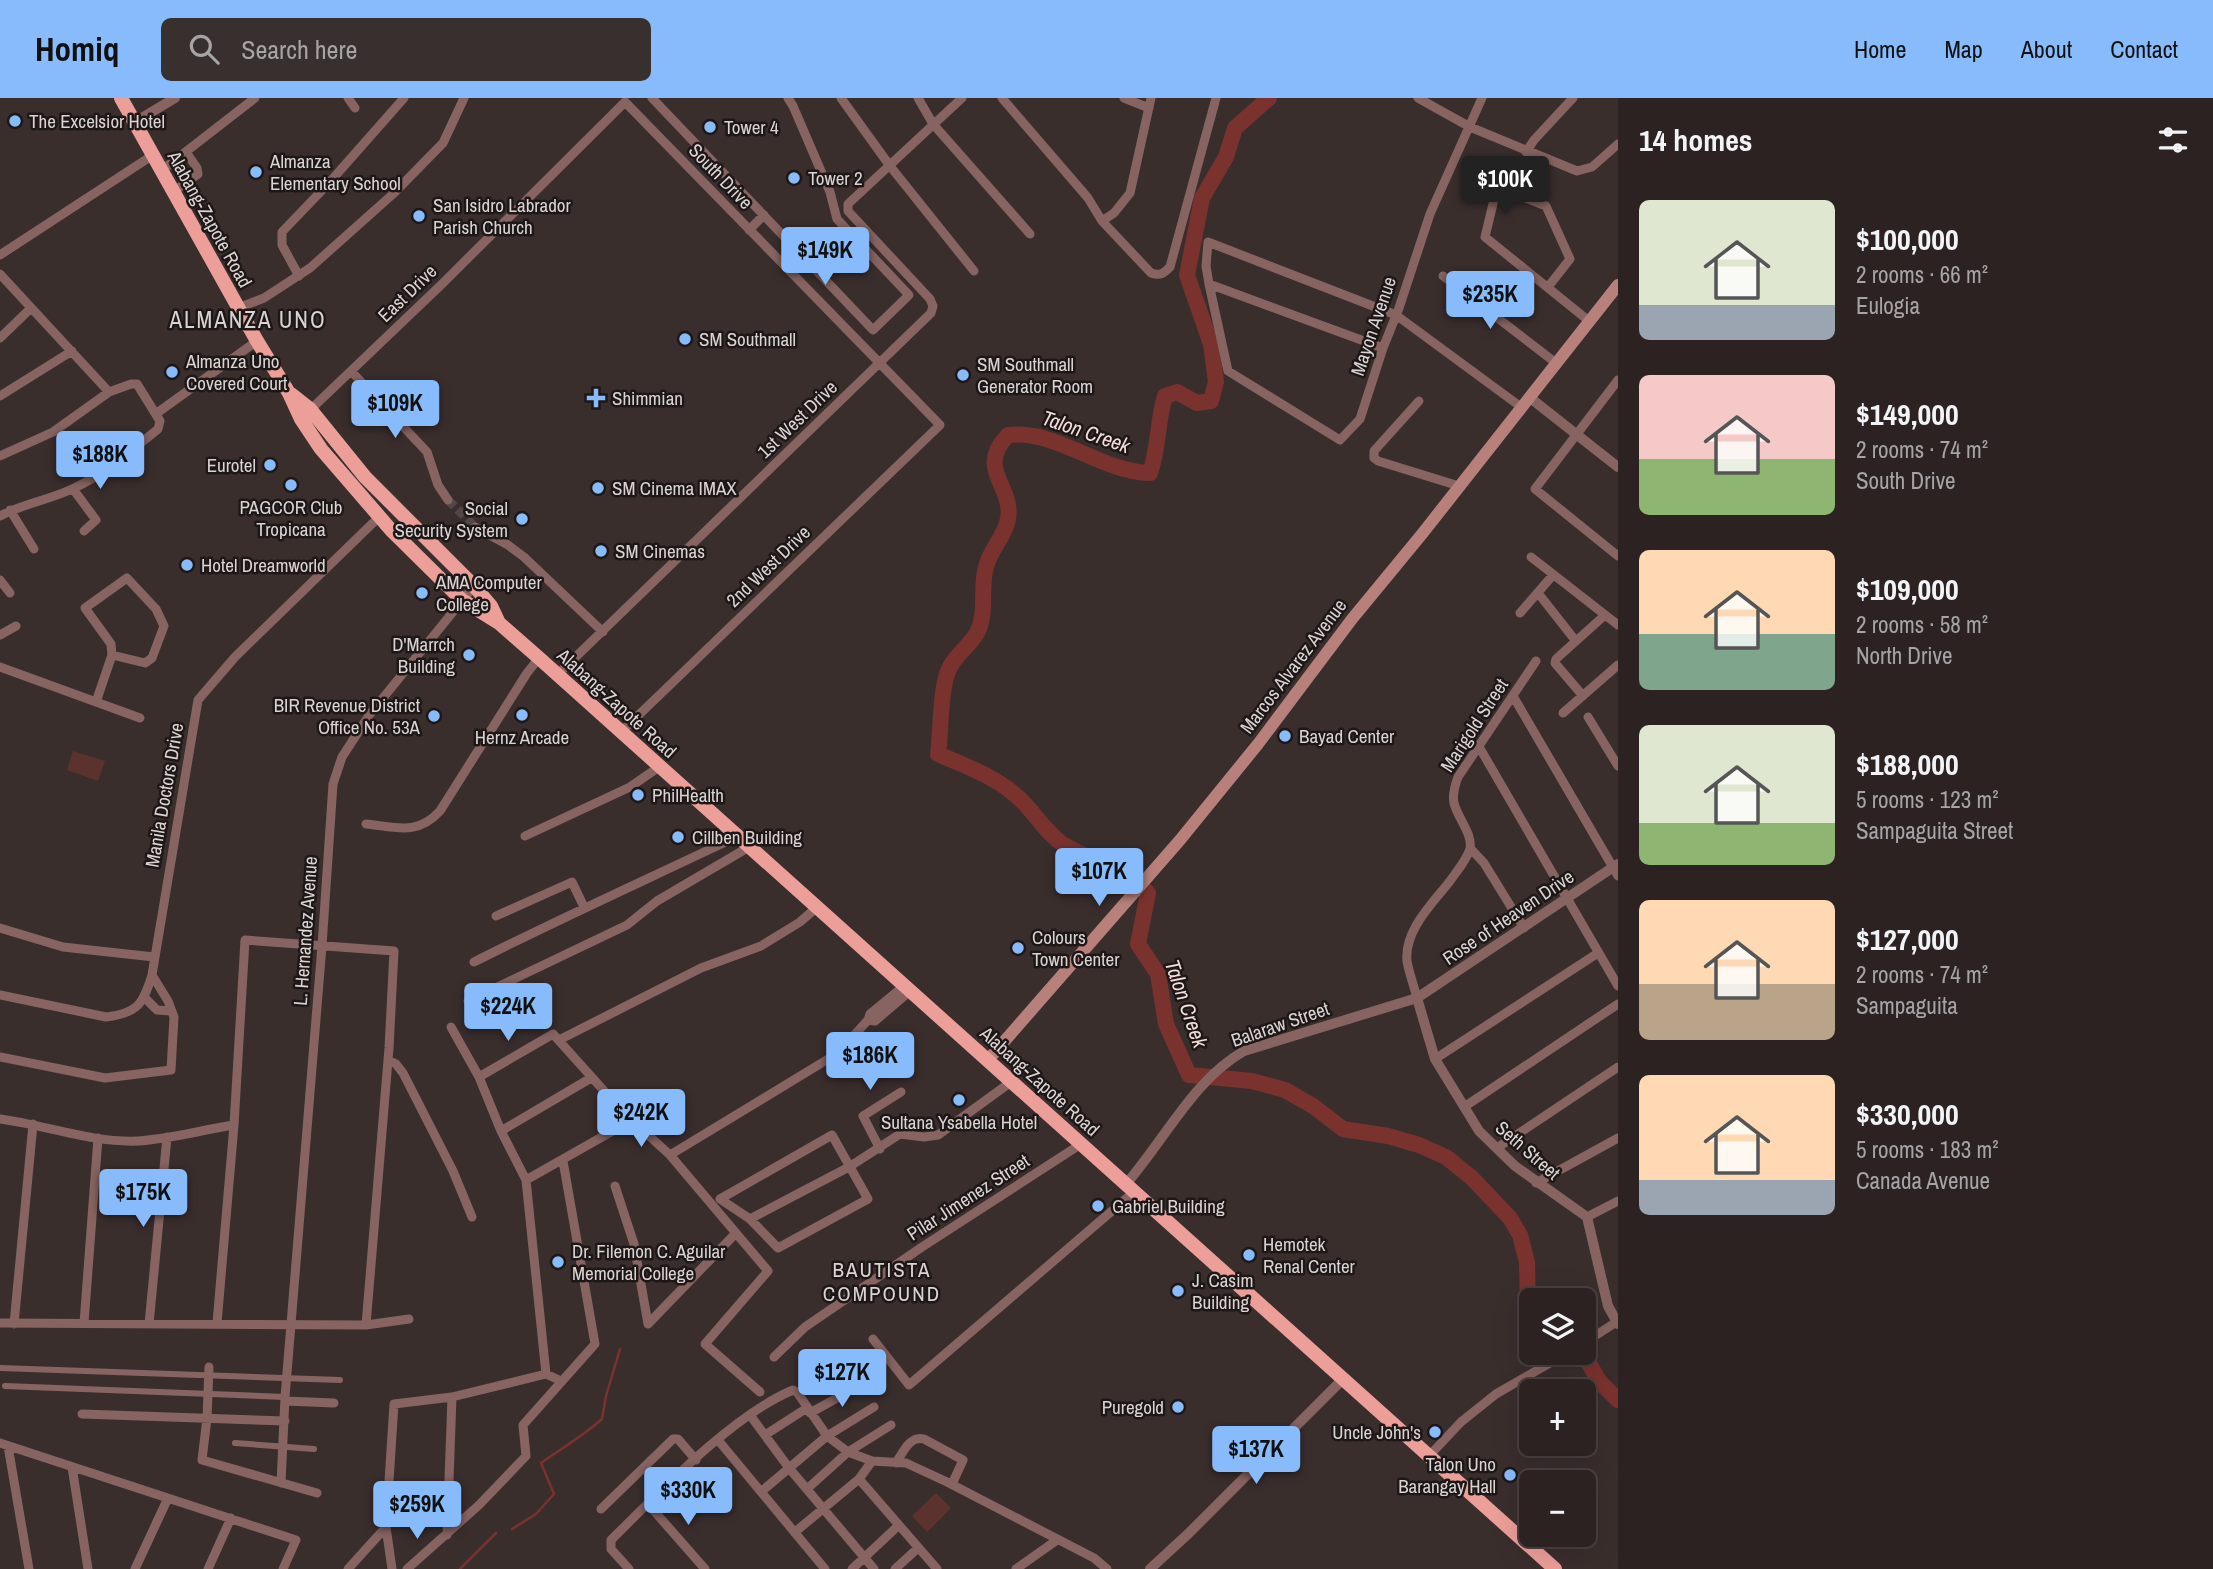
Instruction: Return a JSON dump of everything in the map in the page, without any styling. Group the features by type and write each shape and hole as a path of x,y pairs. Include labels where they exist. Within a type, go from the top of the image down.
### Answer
{"highway":[{"name":"Alabang-Zapote Road","path":"121,98 289,393 365,477 474,586 491,606 499,623"},
{"name":"Alabang-Zapote Road","path":"306,414 337,469 379,517 462,600 499,623 1555,1569"}],"main road":[{"name":"Marcos Alvarez Avenue","path":"988,1060 1137,891 1254,748 1352,619 1618,285"}],"street":[{"path":"135,122 175,98"},
{"path":"161,171 255,98"},
{"path":"348,98 355,108"},
{"path":"299,276 282,245 282,232 330,183 404,98"},
{"path":"238,307 264,298 299,276 383,204 443,143 464,98"},
{"path":"652,98 873,330 909,295 837,219 830,192 788,98"},
{"path":"841,98 890,166 974,271"},
{"path":"918,98 933,124 1030,234"},
{"path":"890,166 962,98"},
{"path":"1002,98 1088,198 1102,221 1151,273 1158,275 1170,267 1216,98"},
{"path":"1124,98 1149,108"},
{"path":"1102,221 1114,213 1130,193 1151,98"},
{"name":"Mayon Avenue","path":"1209,284 1228,370 1340,439 1360,419 1430,214 1482,98"},
{"path":"1526,152 1573,98"},
{"path":"1423,99 1470,127 1577,172 1592,167 1618,144"},
{"name":"South Drive","path":"625,102 940,425"},
{"name":"East Drive","path":"306,414 625,102"},
{"path":"173,192 198,174 186,152"},
{"path":"0,256 153,155"},
{"name":"1st West Drive","path":"557,675 931,313 933,306 930,299 848,211 851,200 890,166"},
{"path":"1548,287 1570,259 1546,206 1497,187 1485,237 1590,321"},
{"path":"749,230 764,215"},
{"path":"1383,348 1209,284 1206,266 1208,242 1396,315 1576,434 1618,467"},
{"path":"0,274 109,393"},
{"path":"1443,276 1556,363"},
{"path":"0,338 30,309"},
{"path":"159,417 257,341"},
{"path":"0,396 72,351"},
{"path":"351,371 427,452 438,485 448,500"},
{"path":"1618,380 1535,489 1618,556"},
{"path":"0,456 54,432 109,393 131,384 137,384 159,417 158,429 110,468 74,489 10,510 0,516"},
{"path":"1419,401 1374,451 1374,458 1460,486"},
{"name":"2nd West Drive","path":"621,732 940,425"},
{"path":"74,489 96,520 84,531"},
{"path":"10,510 34,549"},
{"name":"Manila Doctors Drive","path":"145,998 152,975 198,700 235,657 379,517"},
{"path":"475,527 524,557 603,632"},
{"path":"1531,557 1618,625"},
{"path":"1520,613 1553,575"},
{"path":"96,702 112,655 111,644 85,608 127,578 156,609 164,626 152,658 145,663 112,655"},
{"path":"0,580 10,593"},
{"name":"L. Hernandez Avenue","path":"281,1483 285,1399 293,1324 333,784 342,757 370,714 474,586"},
{"path":"1538,593 1575,640"},
{"path":"1583,696 1555,663 1556,659 1605,615"},
{"path":"0,635 16,626"},
{"path":"366,824 408,829 421,827 431,821 440,811 527,673 539,659"},
{"name":"Marigold Street","path":"1524,928 1484,863 1470,848 1470,841 1454,803 1454,790 1458,777 1536,661"},
{"path":"1563,713 1618,665"},
{"path":"0,667 140,719"},
{"path":"1513,696 1616,869"},
{"path":"1588,717 1618,766"},
{"path":"1478,746 1618,986"},
{"path":"525,836 639,782 659,767"},
{"path":"474,962 584,907 738,836"},
{"path":"468,1001 628,925 657,901 749,847"},
{"path":"1417,998 1408,962 1410,940 1416,925 1463,865 1470,848"},
{"name":"Rose of Heaven Drive","path":"1417,998 1568,897 1616,869"},
{"path":"496,916 572,882 584,907"},
{"path":"479,1077 701,968 761,946 800,922 816,908"},
{"path":"0,928 63,947 153,957"},
{"path":"217,1323 246,940 394,951 388,1060 366,1325"},
{"path":"1435,1059 1598,953"},
{"path":"0,1057 105,1078 174,1072 174,1017 168,1000 152,975"},
{"path":"670,1155 838,1053 868,1020 875,1021 907,989"},
{"path":"0,995 106,1017 121,1015 136,1008 145,998 157,1010 171,1011"},
{"name":"Seth Street","path":"1417,998 1435,1059 1479,1130 1536,1183 1587,1217"},
{"name":"Balaraw Street","path":"1130,1188 1202,1088 1217,1070 1244,1051 1417,998"},
{"path":"1464,1107 1618,1004"},
{"path":"451,1027 479,1077 501,1131 526,1180 546,1374"},
{"path":"556,1037 632,1121 670,1155 768,1271 705,1344 760,1392"},
{"path":"388,1060 396,1064 403,1073 453,1171 472,1217"},
{"path":"1497,1148 1618,1067"},
{"path":"501,1131 591,1078"},
{"path":"750,1219 849,1167 900,1134 924,1137 938,1135 1011,1082"},
{"path":"880,1149 863,1116 901,1092"},
{"path":"0,1119 98,1138 137,1141 234,1125"},
{"path":"526,1180 632,1121"},
{"path":"14,1324 33,1124"},
{"path":"832,1135 849,1167 868,1199 779,1248 750,1219 720,1199 832,1135"},
{"path":"149,1324 167,1137"},
{"path":"84,1323 98,1138"},
{"path":"1536,1183 1618,1138"},
{"name":"Pilar Jimenez Street","path":"774,1357 805,1326 1081,1144"},
{"path":"407,1569 447,1535 526,1456 523,1425 595,1344 563,1161"},
{"path":"615,1186 634,1244 648,1324 736,1233"},
{"path":"873,1339 909,1385 1130,1188"},
{"path":"1596,1336 1618,1322 1608,1306 1587,1217 1618,1201"},
{"path":"0,1323 366,1325 409,1319"},
{"path":"1429,1456 1461,1422 1496,1394 1545,1365"},
{"path":"0,1367 209,1371 340,1380"},
{"path":"209,1371 208,1418 202,1460 317,1493"},
{"path":"392,1569 386,1527 394,1404 452,1397 546,1374 561,1381"},
{"path":"1150,1569 1343,1379"},
{"path":"5,1386 334,1403"},
{"path":"629,1569 611,1549 611,1540 718,1440 750,1415 793,1390 827,1436 848,1452 872,1461 906,1463 1094,1558 1107,1569"},
{"path":"447,1535 452,1397"},
{"path":"765,1435 808,1410 836,1398"},
{"path":"762,1491 827,1436 874,1407"},
{"path":"82,1414 285,1421"},
{"path":"750,1415 789,1468 874,1569"},
{"path":"807,1489 848,1452 891,1425"},
{"path":"896,1463 911,1442 920,1437 962,1460 952,1485"},
{"path":"601,1509 673,1439 678,1439 695,1461"},
{"path":"718,1440 825,1569"},
{"path":"235,1443 314,1448"},
{"path":"29,1569 4,1444 296,1540 283,1569"},
{"path":"795,1532 859,1479 872,1461"},
{"path":"72,1467 88,1569"},
{"path":"859,1479 937,1569"},
{"path":"135,1569 168,1499"},
{"path":"648,1504 705,1569"},
{"path":"208,1569 231,1518"},
{"path":"852,1569 898,1526"},
{"path":"348,1569 386,1527"},
{"path":"1016,1569 1057,1540"},
{"path":"895,1569 918,1548"}],"shaded area":[{"path":"73,751 105,761 98,781 67,770"},
{"path":"936,1493 951,1508 927,1532 912,1516"}],"waterway":[{"name":"Talon Creek","path":"1269,98 1235,128 1226,157 1202,198 1187,275 1211,344 1216,382 1211,401 1197,403 1177,392 1165,396 1150,473 1114,466 1045,439 1008,435 995,458 995,468 1006,497 1008,519 986,567 981,624 952,664 946,677 938,754 1004,786 1023,802 1058,841 1130,878 1148,893 1138,944 1158,974 1166,1024 1189,1075 1252,1081 1285,1090 1313,1106 1343,1129 1388,1136 1446,1157 1472,1178 1510,1218 1520,1235 1527,1262 1528,1288"},
{"path":"512,1529 536,1514 554,1494 541,1463 602,1419 620,1349"},
{"name":"Talon Creek","path":"1590,1365 1599,1381 1618,1400"},
{"path":"460,1569 496,1533"}],"tunnel":[{"path":"448,500 475,527"}],"place":[{"name":"The Excelsior Hotel","path":"15,121"},
{"name":"Tower 4","path":"710,127"},
{"name":"Almanza Elementary School","path":"256,172"},
{"name":"Tower 2","path":"794,178"},
{"name":"San Isidro Labrador Parish Church","path":"419,216"},
{"name":"SM Southmall","path":"685,339"},
{"name":"Almanza Uno Covered Court","path":"172,372"},
{"name":"SM Southmall Generator Room","path":"963,375"},
{"name":"Shimmian","path":"596,398"},
{"name":"Eurotel","path":"270,465"},
{"name":"PAGCOR Club Tropicana","path":"291,485"},
{"name":"SM Cinema IMAX","path":"598,488"},
{"name":"Social Security System","path":"522,519"},
{"name":"SM Cinemas","path":"601,551"},
{"name":"Hotel Dreamworld","path":"187,565"},
{"name":"AMA Computer College","path":"422,593"},
{"name":"D'Marrch Building","path":"469,655"},
{"name":"Hernz Arcade","path":"522,715"},
{"name":"BIR Revenue District Office No. 53A","path":"434,716"},
{"name":"Bayad Center","path":"1285,736"},
{"name":"PhilHealth","path":"638,795"},
{"name":"Cillben Building","path":"678,837"},
{"name":"Colours Town Center","path":"1018,948"},
{"name":"Sultana Ysabella Hotel","path":"959,1100"},
{"name":"Gabriel Building","path":"1098,1206"},
{"name":"Hemotek Renal Center","path":"1249,1255"},
{"name":"Dr. Filemon C. Aguilar Memorial College","path":"558,1262"},
{"name":"J. Casim Building","path":"1178,1291"},
{"name":"Puregold","path":"1178,1407"},
{"name":"Uncle John's","path":"1435,1432"},
{"name":"Talon Uno Barangay Hall","path":"1510,1475"}],"district":[{"name":"ALMANZA UNO","path":"248,320"},
{"name":"BAUTISTA COMPOUND","path":"882,1282"}]}
